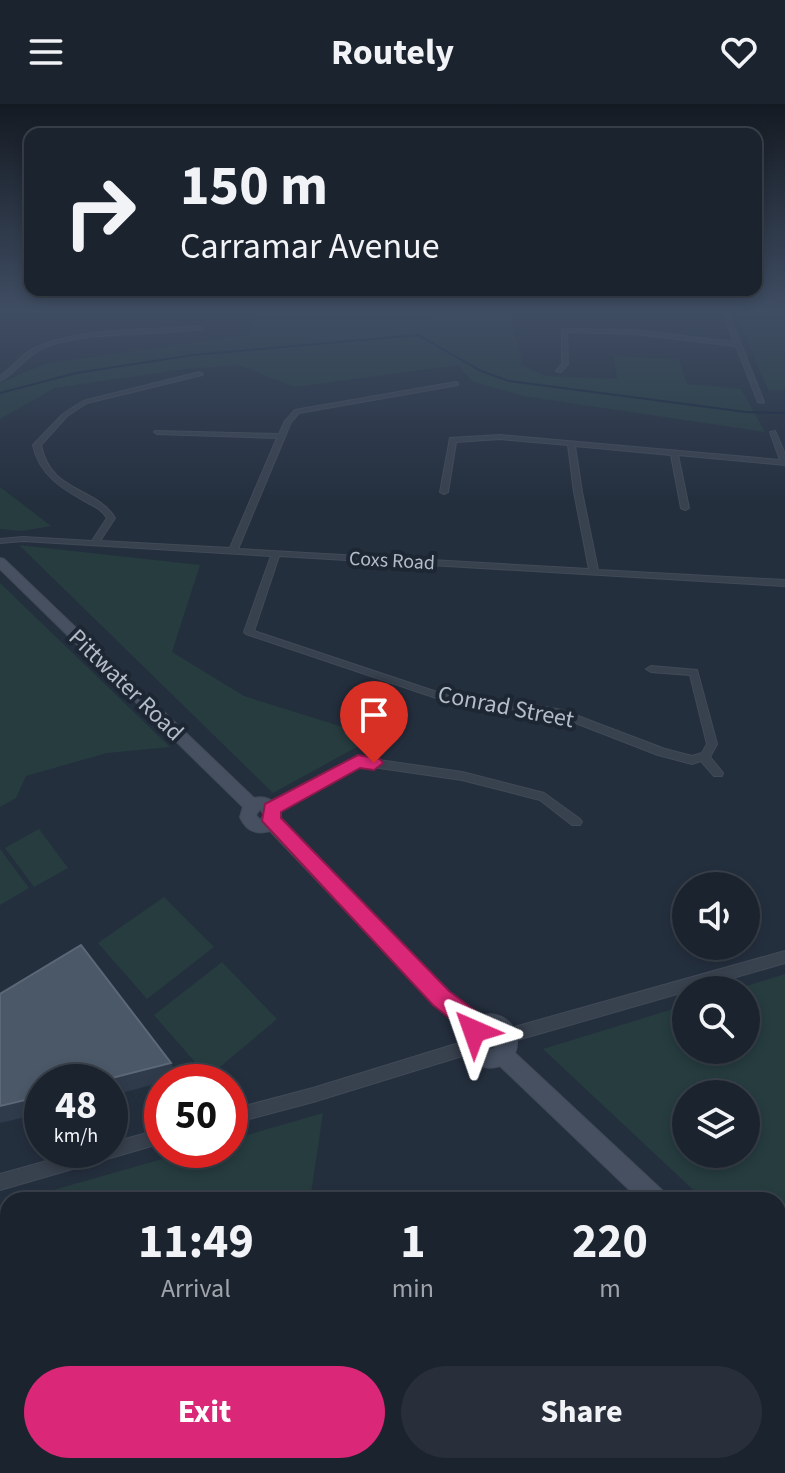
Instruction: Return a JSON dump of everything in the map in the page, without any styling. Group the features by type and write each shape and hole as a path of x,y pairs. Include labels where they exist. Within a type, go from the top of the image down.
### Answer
{"main road":[{"name":"Pittwater Road","path":"0,562 253,807 247,818 253,825 264,825 271,815"},
{"path":"271,815 441,998 475,1037 485,1058 505,1046"},
{"path":"475,1037 494,1024 505,1046 648,1192"}],"street":[{"path":"749,373 761,402"},
{"path":"95,543 111,518 106,510 49,475 38,455 37,445 65,415 85,402 200,374"},
{"path":"233,551 281,436 297,411 456,384"},
{"path":"157,432 281,436"},
{"path":"444,492 453,440 500,437 785,463 773,432"},
{"path":"571,443 574,480 584,514 594,572"},
{"path":"674,452 685,508"},
{"name":"Coxs Road","path":"0,541 23,539 785,583"},
{"name":"Conrad Street","path":"276,554 249,632 460,703 532,708 562,714 662,752 692,760 703,756"},
{"path":"651,669 694,672 712,744 703,756 718,773"},
{"path":"271,815 358,761 462,776 544,797 576,822"},
{"path":"505,1046 785,957"},
{"path":"248,1112 313,1095 475,1037"},
{"path":"0,1182 144,1141"}],"green space":[{"path":"24,373 158,373 55,388 0,419 0,383"},
{"path":"259,373 400,373 295,387"},
{"path":"465,373 540,373 547,376 617,379 616,373 683,373 687,384 741,389 765,432 523,396 473,382"},
{"path":"761,373 785,373 785,390 768,390"},
{"path":"0,487 51,526 22,531 0,529"},
{"path":"19,545 200,565 172,652 244,696 375,737 273,793"},
{"path":"0,583 170,747 107,753 26,776 16,798 0,807"},
{"path":"39,829 68,868 34,887 5,848"},
{"path":"0,849 29,888 0,905"},
{"path":"164,897 214,947 147,999 98,943"},
{"path":"222,962 277,1019 223,1064 197,1064 154,1015"},
{"path":"785,974 785,1192 695,1192 543,1049 672,1009 672,1064 760,1064 760,982"},
{"path":"323,1113 311,1192 46,1192 144,1164 144,1168 248,1168 248,1135"}],"building":[{"path":"81,945 171,1063 144,1064 144,1070 128,1074 128,1064 24,1064 24,1100 0,1106 0,994"}],"waterway":[{"path":"0,393 77,373"},
{"path":"486,373 509,381 746,412 785,413"}],"route":[{"path":"374,763 358,761 272,809 274,814 271,821 441,998 478,1027 474,1031"}]}
